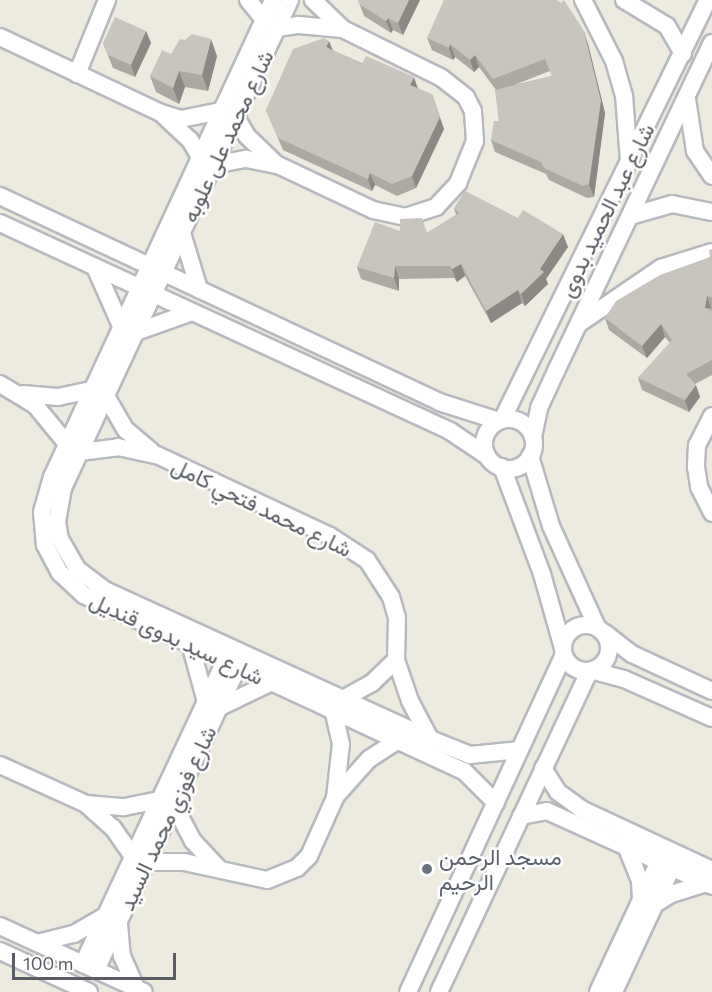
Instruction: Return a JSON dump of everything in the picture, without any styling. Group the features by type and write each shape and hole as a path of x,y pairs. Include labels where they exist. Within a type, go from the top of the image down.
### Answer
{"street":[{"path":"77,74 106,0"},
{"path":"248,0 270,24 343,29"},
{"name":"شارع محمد على علوبه","path":"270,24 273,0"},
{"name":"شارع محمد على علوبه","path":"156,269 270,24 290,0"},
{"path":"0,37 161,113 181,119 228,114 261,152 278,165 389,215 421,214 449,196 458,183 475,141 473,111 466,97 442,78 343,29 313,0"},
{"path":"583,0 614,61 624,95 629,165"},
{"path":"624,0 667,26 683,54"},
{"name":"شارع عبد الحميد بدوى","path":"501,420 629,165 708,0"},
{"name":"شارع عبد الحميد بدوى","path":"533,437 539,408 712,43"},
{"path":"687,96 695,151 712,176"},
{"path":"161,113 190,140 207,161 246,159 278,165"},
{"name":"شارع محمد على علوبه","path":"156,269 182,233 207,161"},
{"path":"0,196 439,402 501,420 517,421 533,437 530,456 551,526 600,630 609,655 592,671 543,768 439,992"},
{"path":"630,216 672,204 712,212"},
{"path":"0,223 450,431 487,456 502,467 539,565 563,652 574,668 624,679 712,718"},
{"path":"182,233 185,252 199,289"},
{"path":"577,326 661,268 712,252"},
{"path":"95,267 129,329 192,312"},
{"name":"شارع سيد بدوى قنديل","path":"156,269 42,513 45,544 51,560 84,595 190,637 338,705 398,740 467,763 520,750"},
{"path":"0,384 22,394 47,417 73,448"},
{"path":"22,394 58,397 99,393"},
{"name":"شارع محمد فتحي كامل","path":"99,393 126,430 157,455"},
{"path":"712,416 697,446 696,467 699,487 712,513"},
{"path":"487,456 485,436 501,420"},
{"name":"شارع محمد فتحي كامل","path":"73,448 118,447 157,455 330,536 367,560 391,597 397,618 396,660 410,701 430,740"},
{"path":"502,467 518,467 530,456"},
{"path":"408,992 574,628 600,630 632,654 712,691"},
{"path":"190,637 213,705 272,682"},
{"name":"شارع سيد بدوى قنديل","path":"190,637 232,664 272,682 430,740 467,763 496,802"},
{"path":"335,798 341,744 338,705 372,683 396,660"},
{"name":"شارع فوزي محمد السيد","path":"90,967 232,664"},
{"path":"1,764 86,804 113,828 140,860 184,862 267,880 297,868 309,856 335,798 369,759 398,740"},
{"path":"543,768 558,792 581,810 710,880"},
{"path":"86,804 124,807 167,802 193,841 221,870"},
{"path":"521,816 547,811 666,864 710,880"},
{"path":"614,992 648,902 626,846"},
{"path":"598,992 648,902 666,864"},
{"path":"648,902 710,880"},
{"path":"38,943 74,934 113,918 122,956 140,990"},
{"path":"0,926 140,990"},
{"path":"0,951 89,992"}],"building":[{"path":"358,0 409,0 398,23 388,18 386,21 359,4"},
{"path":"444,0 557,0 561,3 564,0 584,31 601,101 589,184 583,186 544,168 541,162 491,140 494,121 499,121 495,90 552,76 545,59 493,79 475,55 470,60 450,44 449,48 427,38"},
{"path":"115,17 146,31 131,65 108,55 103,43"},
{"path":"192,34 211,39 202,75 179,71 173,88 150,76 162,50 171,54 180,39 185,40"},
{"path":"324,38 329,41 326,47 362,64 366,56 414,77 410,85 432,94 440,117 412,176 392,184 370,173 368,179 278,138 266,110 293,49"},
{"path":"465,191 518,218 523,210 563,234 540,269 544,272 521,294 518,290 486,311 461,264 452,269 450,266 395,266 394,278 357,267 375,222 400,231 400,219 422,218 427,233 459,213 454,208"},
{"path":"712,249 712,297 707,296 705,308 711,309 712,313 712,360 686,374 696,385 685,400 638,378 672,340 661,324 642,346 605,318 616,301 660,275 710,257 709,250"}],"place":[{"name":"مسجد الرحمن الرحيم","path":"427,869"}]}
